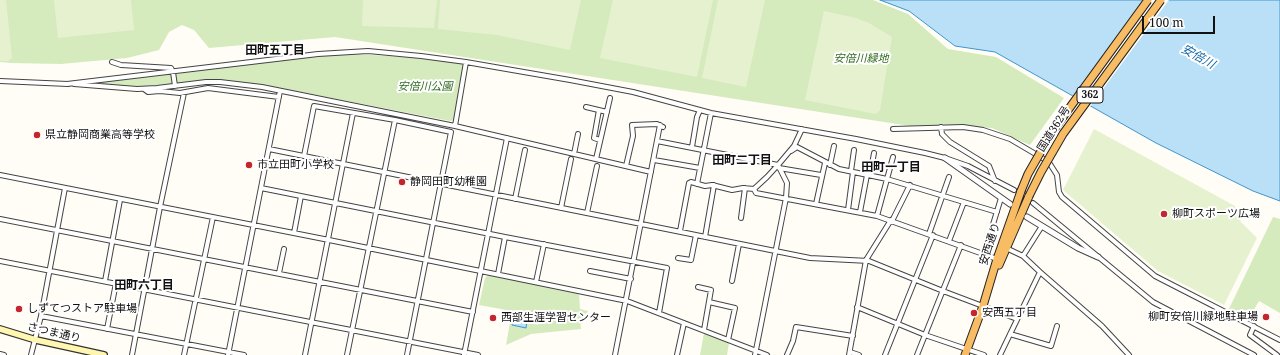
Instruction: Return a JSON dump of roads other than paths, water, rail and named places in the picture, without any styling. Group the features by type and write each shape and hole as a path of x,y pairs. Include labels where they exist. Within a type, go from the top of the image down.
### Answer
{"highway":[{"name":"国道362号","path":"1018,190 1052,132 1148,0"},
{"name":"国道362号","path":"1029,196 1063,134 1161,0"},
{"name":"安西通り","path":"983,306 1018,190"},
{"name":"安西通り","path":"966,352 1006,248 1029,196"}],"main road":[{"name":"さつま通り","path":"0,329 36,340 104,355"}],"street":[{"path":"67,84 173,70 318,54 353,52 400,54 466,62 633,92 711,113 863,140 945,158 968,166 996,181 1018,190"},
{"path":"112,62 121,65 167,67 173,70"},
{"path":"455,126 466,62"},
{"path":"173,70 175,86"},
{"path":"0,81 67,84 127,89 144,89 206,82 220,82 262,87 455,126 651,172"},
{"path":"144,89 148,92 184,93 208,88 279,97"},
{"path":"228,354 280,91"},
{"path":"132,355 160,207 184,93"},
{"path":"596,159 610,98"},
{"path":"304,156 314,106 395,120 451,132 406,355"},
{"path":"586,107 607,112"},
{"path":"600,110 594,138 600,140"},
{"path":"692,147 697,117 700,110"},
{"path":"305,355 353,113"},
{"path":"697,184 711,113"},
{"path":"347,355 395,120"},
{"path":"615,355 657,141 662,126 657,124 632,125 633,136 626,166"},
{"path":"941,127 942,134 950,142 989,166 996,181"},
{"path":"893,129 964,127 983,130 1010,139 1050,164 1057,175 1059,192 1062,197 1156,276 1280,340"},
{"path":"754,189 767,178 794,146 802,129"},
{"path":"574,154 578,134"},
{"path":"464,354 507,138"},
{"path":"657,141 692,147 821,175"},
{"path":"830,165 834,146"},
{"path":"785,155 797,148 839,169 910,185 997,212"},
{"path":"269,149 810,258 866,260 942,291 1017,319"},
{"path":"515,199 524,150"},
{"path":"848,210 854,150"},
{"path":"860,212 874,153"},
{"path":"877,216 893,157"},
{"path":"945,158 1010,204"},
{"path":"561,208 571,159"},
{"path":"654,160 700,168"},
{"path":"816,204 821,175 825,163"},
{"path":"587,213 597,166"},
{"path":"755,353 786,198 787,183 778,166"},
{"path":"0,175 627,300 704,330 755,353 767,355"},
{"path":"885,355 915,280 949,177"},
{"path":"680,232 689,183 691,182 705,186 714,186 732,190 745,188 754,189 756,193 877,216 997,259"},
{"path":"859,355 849,354 866,260 891,221 910,185"},
{"path":"705,237 714,186"},
{"path":"31,355 41,316 65,188"},
{"path":"261,188 667,268 659,313"},
{"path":"742,218 745,188"},
{"path":"294,233 301,196"},
{"path":"984,254 1001,198"},
{"path":"104,281 120,200"},
{"path":"949,241 964,202"},
{"path":"1033,203 1153,302 1254,355"},
{"path":"184,355 213,217"},
{"path":"1027,217 1078,248 1098,257"},
{"path":"0,219 472,312"},
{"path":"1022,256 1042,226"},
{"path":"678,258 691,260 696,235"},
{"path":"498,274 505,237"},
{"path":"536,282 544,244"},
{"path":"732,281 740,244"},
{"path":"917,355 961,245"},
{"path":"1006,248 1022,256 1102,326 1129,355"},
{"path":"279,273 284,250"},
{"path":"0,261 409,341 464,354 478,355"},
{"path":"590,271 631,279"},
{"path":"1000,355 1040,272"},
{"path":"107,329 116,283"},
{"path":"698,287 711,290 704,330"},
{"path":"709,302 735,308 728,340"},
{"path":"858,307 966,352 984,355"},
{"path":"41,316 186,344 228,354 244,355"},
{"path":"677,355 684,323"},
{"path":"1010,334 1052,346 1057,326"},
{"path":"1254,326 1250,335 1277,355"},
{"path":"787,355 793,341 796,327 853,336"},
{"path":"0,354 4,355"}],"water":[{"name":"安倍川","path":"880,0 1280,0 1280,201 1253,191 1156,143 995,52 955,46 909,11"},
{"path":"513,318 527,321 526,328 512,325"}],"place":[{"name":"県立静岡商業高等学校","path":"37,135"},
{"name":"市立田町小学校","path":"249,165"},
{"name":"静岡田町幼稚園","path":"402,182"},
{"name":"柳町スポーツ広場","path":"1164,214"},
{"name":"しずてつストア駐車場","path":"19,309"},
{"name":"安西五丁目","path":"974,313"},
{"name":"柳町安倍川緑地駐車場","path":"1266,317"},
{"name":"西部生涯学習センター","path":"493,318"}],"district":[{"name":"田町五丁目","path":"275,51"},
{"name":"田町二丁目","path":"742,161"},
{"name":"田町一丁目","path":"891,168"},
{"name":"田町六丁目","path":"144,286"}],"park label":[{"name":"安倍川緑地","path":"861,59"},
{"name":"安倍川公園","path":"425,87"}]}
